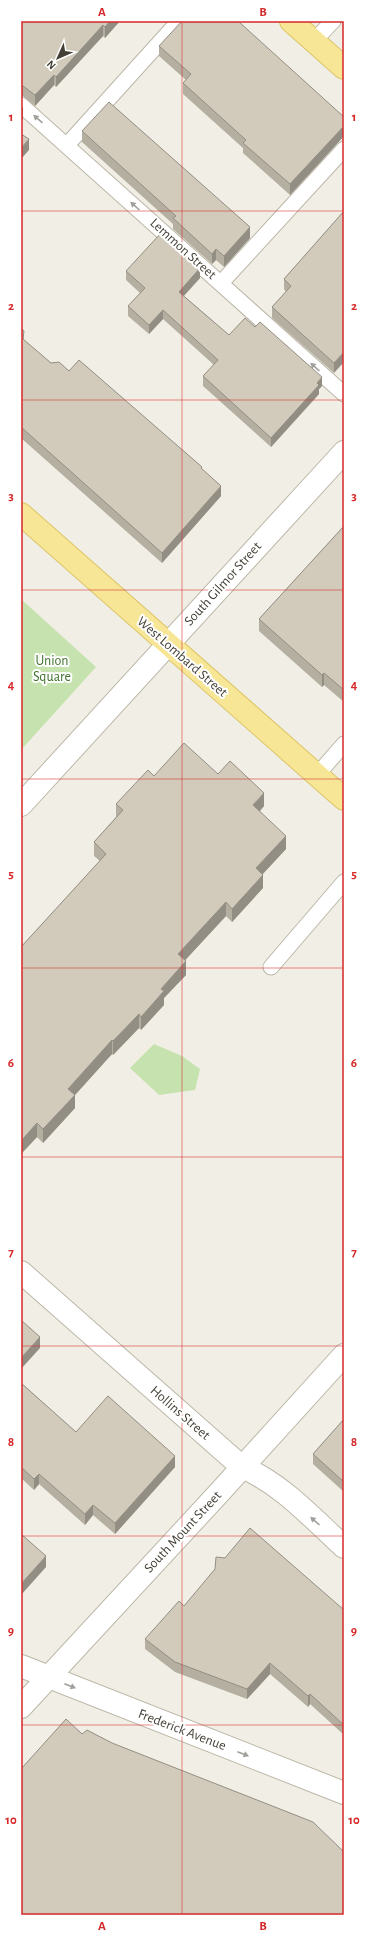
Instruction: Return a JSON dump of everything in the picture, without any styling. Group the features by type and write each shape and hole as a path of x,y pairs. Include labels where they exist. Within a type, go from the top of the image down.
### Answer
{"main road":[{"path":"291,21 344,68"},
{"name":"West Lombard Street","path":"21,514 344,799"}],"street":[{"name":"South Gilmor Street","path":"21,805 344,452"},
{"name":"Hollins Street","path":"21,1272 242,1467 260,1474 276,1486 344,1547"},
{"name":"South Mount Street","path":"21,1707 344,1355"},
{"name":"Frederick Avenue","path":"21,1666 344,1793"}],"lane":[{"path":"67,145 180,21"},
{"path":"314,41 332,21"},
{"name":"Lemmon Street","path":"21,105 344,394"},
{"path":"221,283 344,148"},
{"path":"317,775 344,744"},
{"path":"271,967 344,882"}],"green space":[{"name":"Union Square","path":"21,599 96,667 21,750"},
{"path":"154,1044 182,1056 200,1069 195,1090 159,1095 130,1068"}],"building":[{"path":"21,21 110,21 105,27 103,25 56,77 54,75 35,95 23,86 21,87"},
{"path":"182,21 238,21 344,117 344,126 290,184 243,143 246,140 183,83 191,74 159,46"},
{"path":"109,102 250,227 224,256 216,249 212,254 173,218 176,216 82,131"},
{"path":"21,134 29,139 21,148"},
{"path":"344,211 344,352 334,363 272,307 291,286 284,279"},
{"path":"161,233 200,268 179,292 229,335 245,318 255,327 260,322 322,377 317,383 319,385 271,438 203,376 218,360 163,310 149,325 128,306 145,288 126,271"},
{"path":"21,328 24,331 23,339 51,363 59,362 69,371 79,360 202,467 201,468 221,486 162,553 21,427"},
{"path":"344,526 344,690 324,673 322,675 259,619"},
{"path":"184,743 218,774 230,761 264,793 253,805 286,836 256,868 263,875 232,909 226,902 178,954 186,961 161,989 164,991 141,1017 139,1014 113,1041 112,1040 68,1089 75,1095 43,1129 37,1123 21,1141 21,947 106,854 94,842 123,810 116,804 148,770 154,776"},
{"path":"21,1320 40,1337 21,1358"},
{"path":"21,1383 76,1432 108,1396 175,1456 115,1523 93,1505 85,1514 39,1474 34,1479 21,1467"},
{"path":"344,1419 344,1482 313,1454"},
{"path":"250,1528 344,1610 344,1725 310,1694 308,1696 270,1663 247,1689 175,1662 145,1639 179,1601 184,1606 215,1569 216,1557 225,1558"},
{"path":"21,1534 46,1556 21,1584"},
{"path":"66,1719 82,1734 87,1730 112,1743 313,1822 344,1852 344,1915 21,1915 21,1769"}]}
